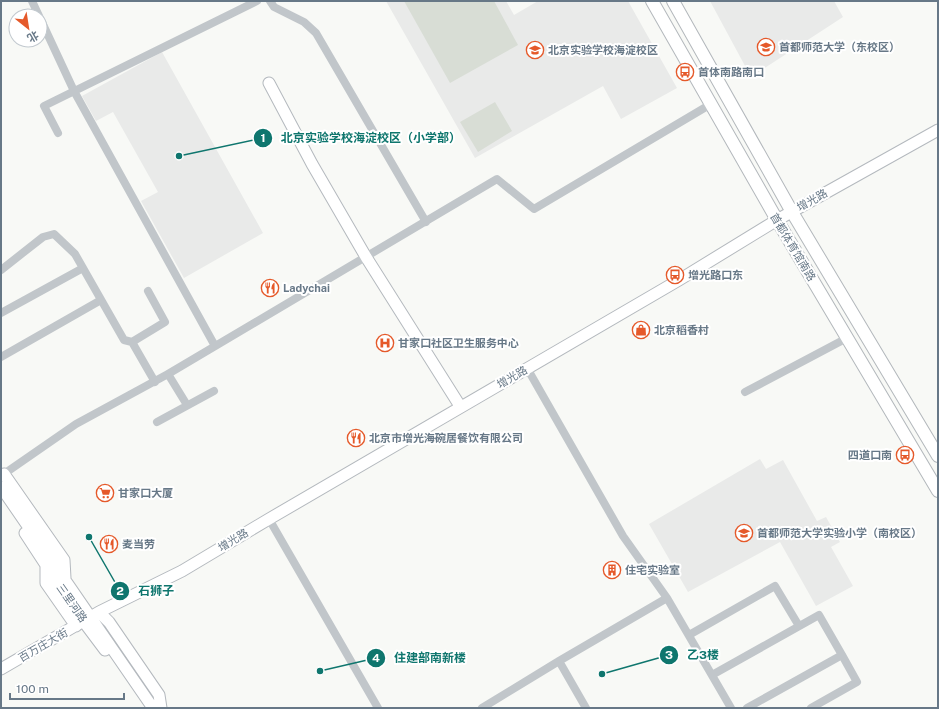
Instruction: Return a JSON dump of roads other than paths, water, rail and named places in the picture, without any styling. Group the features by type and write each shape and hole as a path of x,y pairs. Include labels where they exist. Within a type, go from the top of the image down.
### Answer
{"main road":[{"name":"首都体育馆南路","path":"652,1 777,220 938,491"},
{"name":"首都体育馆南路","path":"674,1 792,212 938,456"}],"street":[{"path":"58,134 44,106 219,22 257,1"},
{"path":"270,1 274,7 304,22 316,33 426,222"},
{"path":"48,34 74,91 215,346"},
{"path":"269,83 312,164 366,257 460,406"},
{"path":"3,475 76,424 155,382 498,179 534,209 711,104"},
{"name":"增光路","path":"88,619 182,571 460,406 679,280 777,220 938,130"},
{"path":"1,270 43,237 54,234 75,254 124,340 132,342 165,322 148,291"},
{"path":"1,313 83,268"},
{"path":"1,357 101,300"},
{"path":"745,392 847,338"},
{"path":"132,342 155,382"},
{"path":"527,368 623,536 667,598 731,708"},
{"path":"168,374 187,405"},
{"path":"158,422 214,391"},
{"name":"三里河路","path":"3,475 64,560 65,579"},
{"name":"三里河路","path":"1,486 65,579 88,619 145,708"},
{"name":"三里河路","path":"1,497 78,614 88,619 109,622 159,695 160,708"},
{"path":"269,518 378,708"},
{"path":"689,635 776,586 799,626"},
{"path":"482,708 667,598"},
{"path":"712,675 819,616 857,682 811,708"},
{"name":"三里河路","path":"88,619 153,708"},
{"name":"百万庄大街","path":"1,669 88,619"},
{"path":"747,708 842,655"},
{"path":"559,661 586,708"}],"place":[{"name":"首都师范大学（东校区）","path":"766,47"},
{"name":"北京实验学校海淀校区","path":"535,50"},
{"name":"首体南路南口","path":"685,72"},
{"name":"北京实验学校海淀校区（小学部）","path":"179,156"},
{"name":"增光路口东","path":"675,275"},
{"name":"Ladychai","path":"270,288"},
{"name":"北京稻香村","path":"641,330"},
{"name":"甘家口社区卫生服务中心","path":"385,343"},
{"name":"北京市增光海碗居餐饮有限公司","path":"356,438"},
{"name":"四道口南","path":"905,455"},
{"name":"甘家口大厦","path":"105,493"},
{"name":"首都师范大学实验小学（南校区）","path":"744,533"},
{"name":"石狮子","path":"89,537"},
{"name":"麦当劳","path":"109,544"},
{"name":"住宅实验室","path":"612,570"},
{"name":"住建部南新楼","path":"320,671"},
{"name":"乙3楼","path":"602,674"}]}
